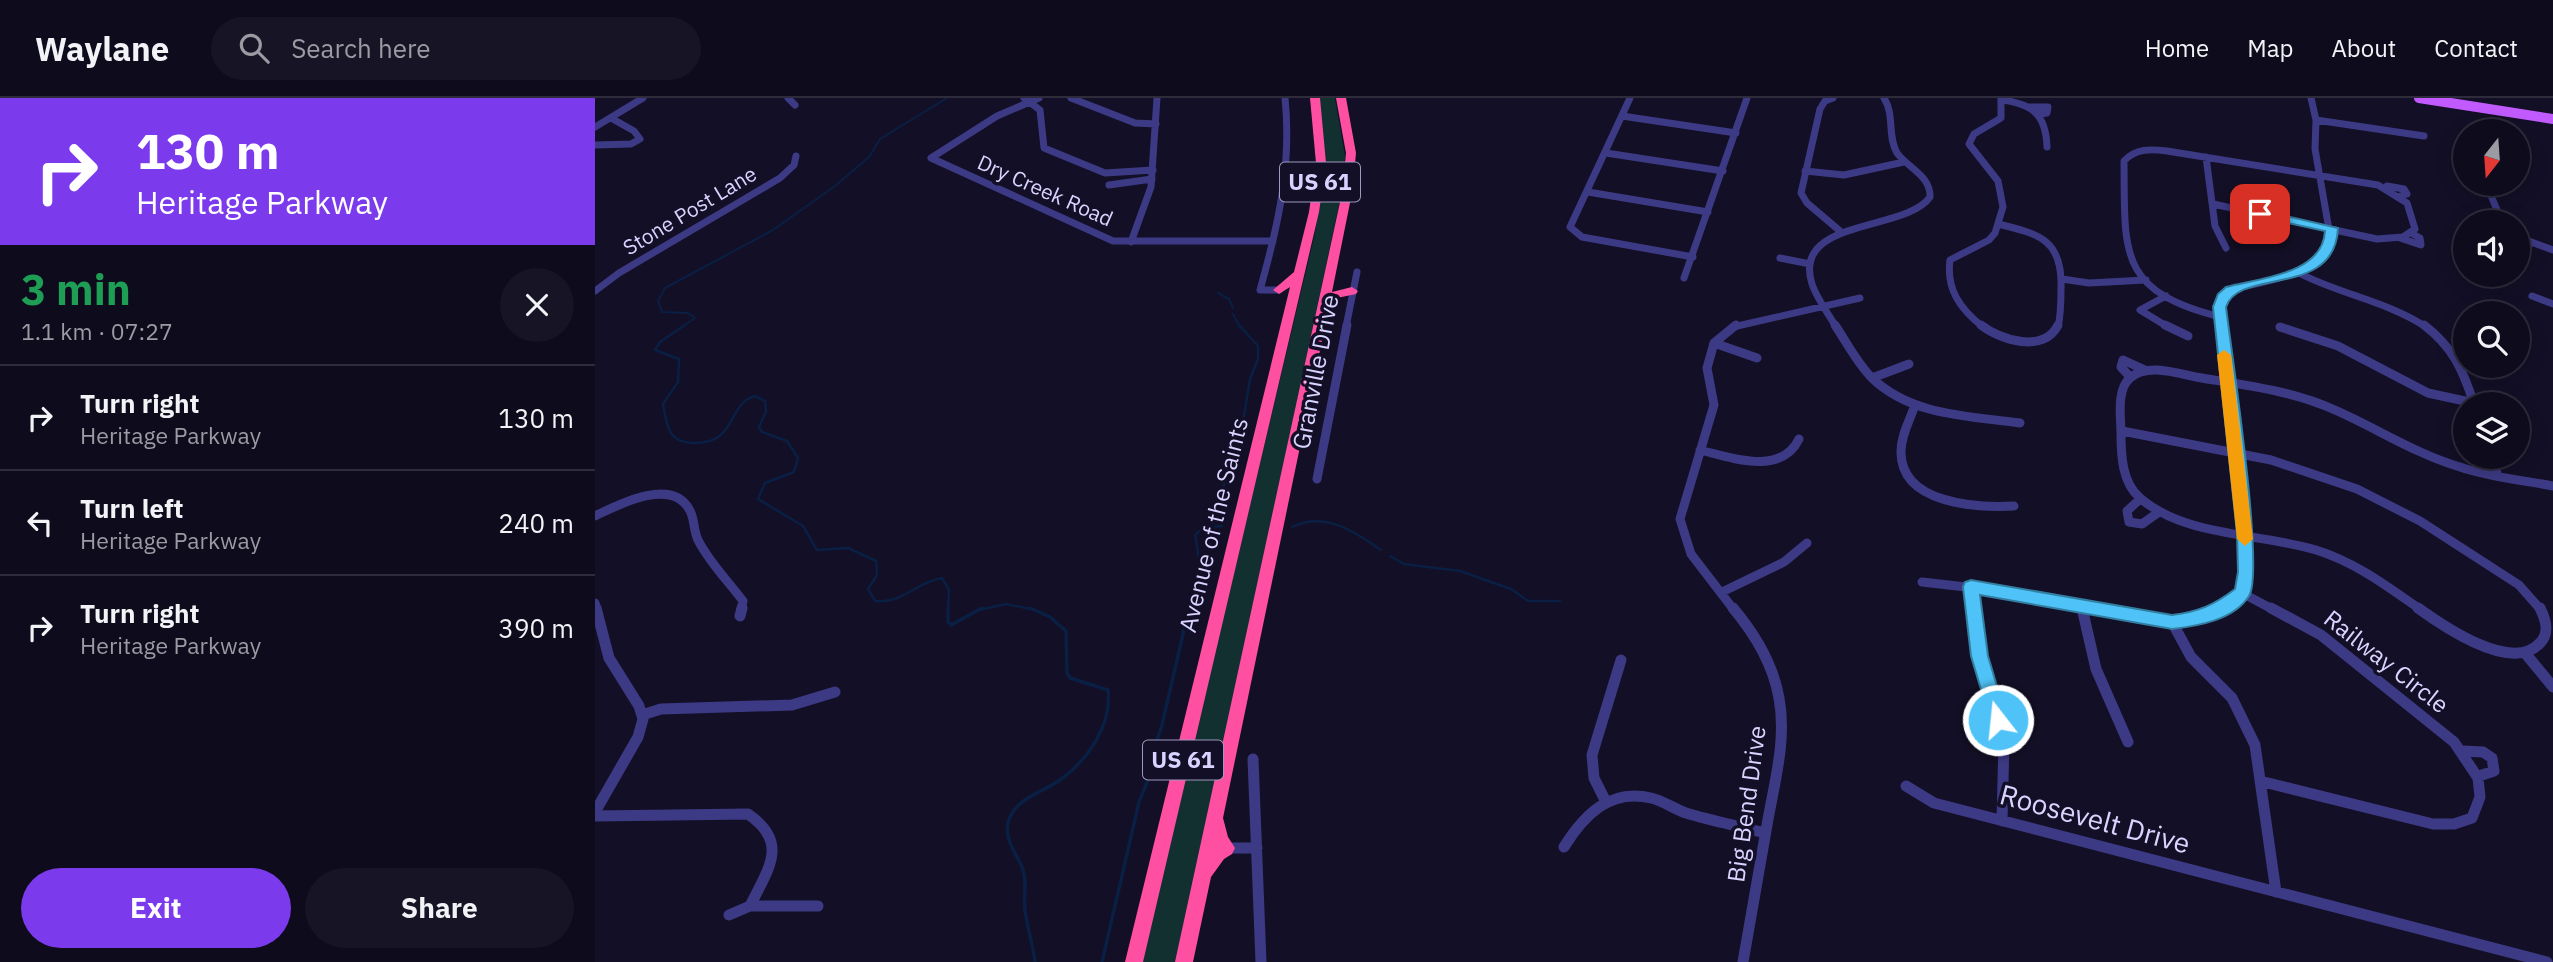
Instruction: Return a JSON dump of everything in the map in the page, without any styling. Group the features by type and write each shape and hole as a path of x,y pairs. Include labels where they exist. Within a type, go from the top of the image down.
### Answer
{"highway":[{"name":"Avenue of the Saints","path":"1134,962 1320,181 1321,146 1315,98"},
{"name":"US 61","path":"1184,962 1330,276 1351,159 1341,98"},
{"path":"1292,304 1288,294 1279,290 1300,273"},
{"path":"1330,276 1337,286 1352,290"},
{"path":"1323,305 1333,295 1352,290"},
{"path":"1202,876 1217,853 1226,848 1220,841 1215,817"}],"main road":[{"path":"2419,98 2553,118"}],"street":[{"path":"595,127 643,98"},
{"path":"788,98 789,102 795,105"},
{"name":"Dry Creek Road","path":"1039,98 1026,100 936,152 932,160 1103,238 1131,242 1273,242"},
{"path":"1071,98 1135,123 1156,124"},
{"path":"1131,242 1152,179 1157,98"},
{"path":"1279,290 1260,290 1289,165 1285,98"},
{"path":"1630,98 1570,227 1576,234 1693,257"},
{"path":"1684,278 1747,98"},
{"path":"1832,98 1820,109 1801,186 1807,203 1840,231"},
{"path":"1884,98 1893,114 1891,139 1905,162 1924,179 1931,190 1930,200 1922,209 1840,231 1822,244 1810,264 1810,280 1823,305 1872,378 1895,396 1915,405 2020,423"},
{"path":"1921,582 1971,587 2172,622 2198,619 2221,609 2242,593 2246,572 2245,533 2220,317 2223,297 2231,290 2308,269 2326,253 2331,228 2315,149 2316,120 2311,98"},
{"path":"1998,224 2031,232 2054,247 2060,256 2060,321 2056,331 2047,337 2031,342 2014,341 1985,329 1974,320 1951,289 1947,280 1947,267 1957,254 1989,240 1998,224 2003,207 2002,191 1969,144 1974,134 2001,118 2001,99 2029,107 2040,114 2047,125 2047,148"},
{"path":"1026,100 1039,110 1044,148 1105,173 1153,170"},
{"path":"1622,116 1736,133"},
{"path":"595,145 631,144 641,139 634,131 611,118"},
{"path":"2316,120 2424,136"},
{"path":"2220,317 2196,312 2166,296 2146,281 2134,267 2127,248 2124,161 2133,152 2145,150 2206,157 2384,187 2400,196 2409,206 2415,229 2400,238"},
{"path":"1606,153 1723,171"},
{"name":"Stone Post Lane","path":"595,291 619,273 780,178 794,164 796,156"},
{"path":"2206,157 2215,226 2226,248"},
{"path":"1805,171 1844,175 1905,162"},
{"path":"1109,186 1152,179"},
{"path":"1587,192 1708,212"},
{"path":"2492,198 2497,210"},
{"path":"2213,204 2377,239 2400,238 2421,245 2420,238 2411,233"},
{"path":"2530,242 2553,250"},
{"path":"1780,258 1810,264"},
{"name":"Granville Drive","path":"1317,480 1357,272"},
{"path":"2297,272 2323,286 2398,310 2434,333 2459,361 2470,392"},
{"path":"2062,279 2089,283 2146,281"},
{"path":"2166,296 2143,307 2140,310 2142,314 2189,336"},
{"path":"2532,296 2553,304"},
{"path":"1714,343 1735,325 1860,298"},
{"path":"2280,327 2308,333 2343,346 2425,393 2453,399"},
{"path":"1714,343 1757,358"},
{"name":"Big Bend Drive","path":"1714,343 1707,368 1714,405 1680,519 1682,536 1690,553 1722,592 1761,648 1775,682 1781,718 1779,753 1743,962"},
{"path":"2130,377 2121,366 2123,360 2135,363 2145,370 2227,382 2312,401 2432,457 2498,476 2553,486"},
{"path":"1872,378 1909,364"},
{"path":"2123,431 2310,471 2376,497 2415,518 2519,585 2532,597 2546,622 2546,637 2539,646 2525,653 2497,651 2463,638 2392,588 2339,559 2292,543 2183,520 2158,512 2140,499 2124,475 2121,394 2123,385 2130,377 2145,370"},
{"path":"1915,405 1901,446 1901,459 1915,482 1944,500 1990,508 2014,506"},
{"path":"1700,450 1753,461 1774,460 1790,455 1799,439"},
{"path":"2495,469 2498,476"},
{"path":"595,516 639,498 660,495 681,499 689,508 698,539 743,601 740,616"},
{"path":"2140,499 2127,511 2129,522 2143,524 2158,512"},
{"path":"1722,592 1784,562 1807,543"},
{"path":"1971,587 1979,656 2004,741 2002,821"},
{"name":"Railway Circle","path":"2242,593 2321,635 2463,751 2479,776 2483,793 2472,818 2454,824 2433,824 2260,781"},
{"path":"595,603 608,658 642,715 638,737 595,814"},
{"path":"2081,607 2096,669 2128,742"},
{"path":"2172,622 2191,657 2237,707 2255,745 2276,892"},
{"path":"2525,653 2553,687"},
{"path":"1605,800 1594,778 1592,755 1621,660"},
{"path":"642,715 661,709 792,705 835,692"},
{"name":"Railway Circle","path":"2463,751 2483,752 2492,758 2494,771 2479,776"},
{"path":"1253,759 1261,962"},
{"name":"Roosevelt Drive","path":"1906,786 1934,803 2547,962"},
{"path":"1564,847 1579,823 1605,800 1628,796 1651,797 1683,812 1765,833"},
{"path":"595,814 725,812 748,814 765,823 774,839 772,859 750,906"},
{"path":"1226,848 1257,848"},
{"path":"729,915 750,906 818,906"}],"green space":[{"path":"1318,98 1335,98 1345,156 1341,195 1177,962 1141,962 1315,233 1325,160"}],"waterway":[{"path":"682,327 695,318 688,313 662,312 658,301 665,288 773,230 835,186 869,157 880,139 947,98"},
{"path":"1218,293 1229,299 1233,308"},
{"path":"1233,314 1240,327"},
{"path":"685,325 660,342 655,350 679,359 678,382 663,404 667,425 673,435 684,442 707,442 725,431 746,400 755,396 765,401 766,411 759,427 762,432 787,441 798,458 794,472 765,483 758,499 803,526 817,550 848,548 876,561 877,575 868,589 875,601 894,599 942,578 949,590 948,610"},
{"path":"1212,524 1243,422 1250,379 1258,359 1258,346 1239,325"},
{"path":"1292,527 1316,521 1327,522 1349,530 1381,550"},
{"path":"1189,610 1198,573 1195,535 1205,527 1222,526"},
{"path":"1390,556 1404,564 1460,571 1511,589 1528,601 1560,601"},
{"path":"979,610 1006,604 1034,610"},
{"path":"948,610 948,622 951,625 982,608"},
{"path":"1030,608 1034,610"},
{"path":"1102,962 1139,802 1148,780 1145,758 1156,743 1162,725 1189,608"},
{"path":"1034,610 1050,617 1066,631 1067,673 1070,678 1108,690 1106,716 1089,752 1060,780 1022,802 1008,823 1009,840 1024,872 1025,910 1035,962"}],"slow traffic":[{"path":"2224,355 2245,539"}],"route":[{"path":"1998,720 1979,656 1971,587 2172,622 2198,619 2221,609 2242,593 2246,572 2245,533 2219,307 2223,297 2231,290 2308,269 2326,253 2331,241 2331,228 2260,214"}]}
